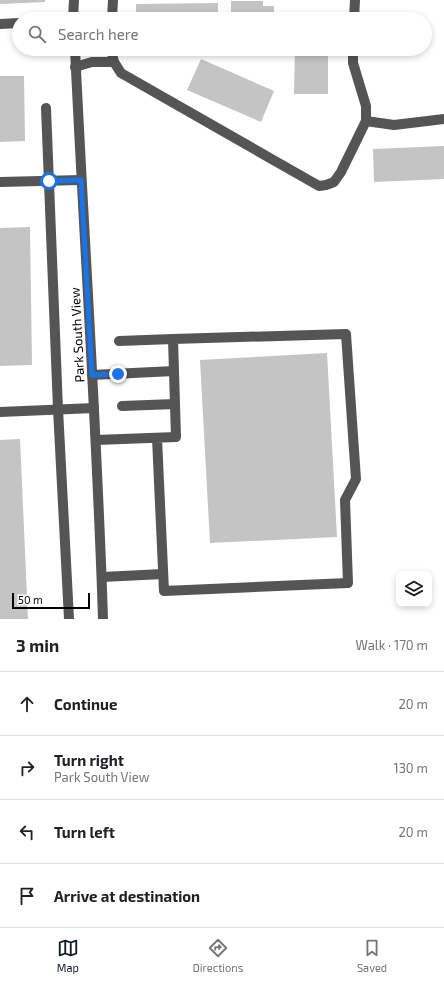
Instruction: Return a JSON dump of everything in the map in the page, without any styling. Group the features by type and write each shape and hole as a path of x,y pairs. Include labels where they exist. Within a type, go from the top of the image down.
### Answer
{"street":[{"path":"74,0 74,12"},
{"path":"112,12 113,0"},
{"path":"354,12 355,0"},
{"path":"0,24 12,24"},
{"name":"Park South View","path":"75,56 96,440 103,619"},
{"path":"113,56 114,62 121,73 319,186 334,182 341,172 366,121 366,106 353,63 353,56"},
{"path":"76,67 92,62 114,62"},
{"path":"46,108 58,409 69,619"},
{"path":"366,121 394,125 444,118"},
{"path":"0,182 81,180"},
{"path":"119,342 346,334 356,479 345,500 348,583 164,591 157,438"},
{"path":"96,440 176,437 173,339"},
{"path":"92,375 174,372"},
{"path":"122,406 175,404"},
{"path":"0,412 94,408"},
{"path":"102,577 163,574"}],"building":[{"path":"0,0 45,0 45,2 0,4"},
{"path":"231,1 263,1 263,6 274,6 274,12 231,12"},
{"path":"218,3 218,12 136,12 136,4"},
{"path":"295,56 328,56 328,94 294,94"},
{"path":"201,59 274,91 261,122 187,90"},
{"path":"0,76 24,76 25,141 0,142"},
{"path":"444,146 444,179 374,182 373,149"},
{"path":"30,227 32,365 0,366 0,228"},
{"path":"327,353 337,537 210,543 200,360"},
{"path":"20,439 28,619 0,619 0,440"}],"route":[{"path":"49,181 81,180 92,375 118,374"}]}
